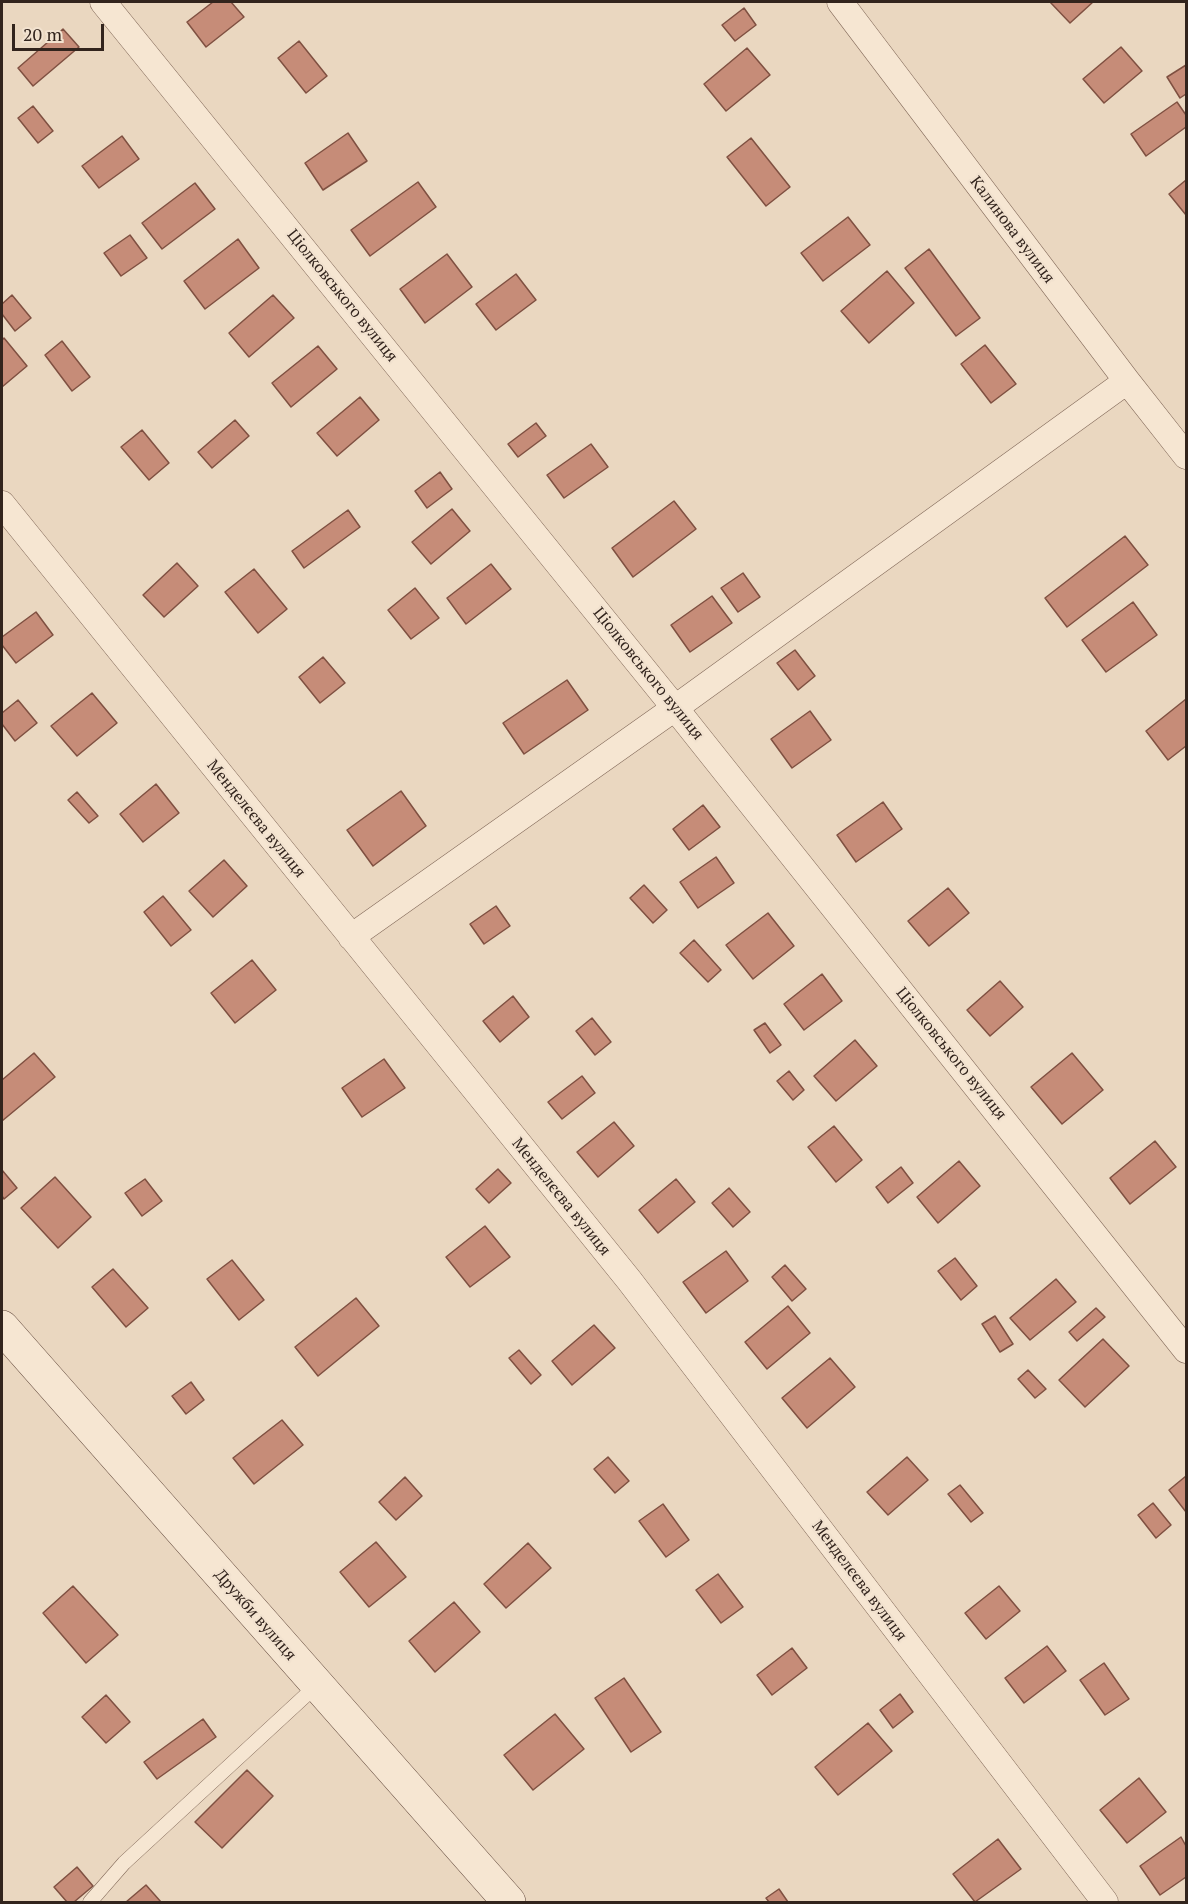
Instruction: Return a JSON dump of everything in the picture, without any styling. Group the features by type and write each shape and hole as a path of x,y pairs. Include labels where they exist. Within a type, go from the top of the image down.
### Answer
{"street":[{"name":"Ціолковського вулиця","path":"103,2 675,708 1186,1350"},
{"name":"Калинова вулиця","path":"840,2 1186,456"},
{"path":"351,937 675,708 1127,381"},
{"name":"Менделєєва вулиця","path":"2,504 628,1280 1105,1902"},
{"name":"Дружби вулиця","path":"2,1327 509,1902"}],"lane":[{"path":"90,1902 124,1863 317,1685"}],"building":[{"path":"213,2 231,2 244,17 206,47 187,22"},
{"path":"1050,2 1093,2 1070,23"},
{"path":"744,8 756,25 735,41 722,25"},
{"path":"63,29 79,47 33,86 18,68"},
{"path":"299,41 327,76 306,93 278,58"},
{"path":"1121,47 1142,71 1104,103 1083,79"},
{"path":"747,48 770,75 726,111 704,84"},
{"path":"1186,65 1186,94 1180,98 1167,77"},
{"path":"1177,102 1186,115 1186,127 1146,156 1131,134"},
{"path":"33,106 53,131 38,143 18,118"},
{"path":"348,133 367,161 323,190 305,163"},
{"path":"122,136 139,159 99,188 82,166"},
{"path":"751,138 790,187 766,206 727,157"},
{"path":"1186,180 1186,215 1169,194"},
{"path":"418,182 436,207 370,256 351,230"},
{"path":"195,183 215,209 162,249 142,223"},
{"path":"848,217 870,245 823,281 801,253"},
{"path":"130,235 147,258 121,276 104,253"},
{"path":"238,239 259,268 205,309 184,281"},
{"path":"929,249 980,318 956,336 905,268"},
{"path":"447,254 472,287 425,323 400,289"},
{"path":"887,271 914,303 869,343 841,311"},
{"path":"516,274 536,300 496,330 476,304"},
{"path":"12,295 31,318 15,331 2,314 2,304"},
{"path":"273,295 294,318 249,357 229,333"},
{"path":"4,338 27,366 2,387 2,340"},
{"path":"62,341 90,377 72,391 45,355"},
{"path":"985,345 1016,384 991,403 961,364"},
{"path":"318,346 337,369 291,407 272,383"},
{"path":"360,397 379,420 337,456 317,433"},
{"path":"235,420 249,436 212,468 198,452"},
{"path":"536,423 546,436 518,457 508,444"},
{"path":"142,430 169,463 149,480 121,447"},
{"path":"591,444 608,467 564,498 547,475"},
{"path":"440,472 452,489 427,508 415,491"},
{"path":"674,501 696,529 633,577 612,548"},
{"path":"452,509 470,531 431,564 412,542"},
{"path":"348,510 360,527 304,568 292,551"},
{"path":"1125,536 1148,565 1067,627 1045,598"},
{"path":"177,563 198,586 164,617 143,595"},
{"path":"491,564 511,589 466,624 447,598"},
{"path":"254,569 287,609 258,633 225,592"},
{"path":"743,573 760,597 738,612 721,588"},
{"path":"415,588 439,618 411,639 388,610"},
{"path":"712,596 732,623 690,652 671,625"},
{"path":"1133,602 1157,635 1106,672 1082,640"},
{"path":"36,612 53,635 16,663 2,645 2,637"},
{"path":"795,650 815,676 798,690 777,663"},
{"path":"323,657 345,683 320,703 299,677"},
{"path":"567,680 588,710 524,754 503,723"},
{"path":"92,693 117,723 77,756 51,726"},
{"path":"1186,699 1186,746 1168,760 1146,731"},
{"path":"18,700 37,723 15,741 2,724 2,713"},
{"path":"810,711 831,740 792,768 771,739"},
{"path":"156,784 179,813 143,842 120,814"},
{"path":"401,791 426,826 373,866 347,830"},
{"path":"77,792 98,816 89,823 68,800"},
{"path":"883,802 902,829 856,862 837,835"},
{"path":"703,805 720,827 689,850 673,829"},
{"path":"716,857 734,883 698,908 680,882"},
{"path":"224,860 247,886 213,917 189,891"},
{"path":"644,885 667,910 653,923 630,898"},
{"path":"948,888 969,913 929,946 908,921"},
{"path":"163,896 191,930 171,946 144,912"},
{"path":"496,906 510,926 484,944 470,924"},
{"path":"768,913 794,946 753,979 726,945"},
{"path":"694,940 721,970 708,982 680,953"},
{"path":"252,960 276,990 235,1023 211,993"},
{"path":"822,974 842,1001 804,1030 784,1004"},
{"path":"1000,981 1023,1007 990,1036 967,1010"},
{"path":"513,996 529,1017 500,1042 483,1021"},
{"path":"592,1018 611,1042 595,1055 576,1031"},
{"path":"765,1023 781,1045 770,1053 754,1030"},
{"path":"855,1040 877,1066 836,1101 814,1076"},
{"path":"34,1053 55,1077 2,1121 2,1080"},
{"path":"1072,1053 1103,1090 1062,1124 1031,1087"},
{"path":"384,1059 405,1088 362,1117 342,1088"},
{"path":"789,1071 804,1090 793,1100 777,1081"},
{"path":"582,1076 595,1093 562,1119 548,1102"},
{"path":"614,1122 634,1146 598,1177 577,1152"},
{"path":"834,1126 862,1160 836,1182 808,1147"},
{"path":"1155,1141 1176,1167 1130,1204 1110,1178"},
{"path":"959,1161 980,1186 938,1223 917,1197"},
{"path":"901,1167 913,1183 888,1203 876,1187"},
{"path":"498,1169 511,1183 489,1203 476,1189"},
{"path":"2,1170 17,1188 4,1199 2,1196"},
{"path":"55,1177 91,1217 58,1248 21,1208"},
{"path":"145,1179 162,1201 142,1216 125,1193"},
{"path":"676,1179 695,1202 658,1233 639,1210"},
{"path":"729,1188 750,1212 733,1227 712,1203"},
{"path":"485,1226 510,1257 470,1287 446,1257"},
{"path":"726,1251 748,1281 706,1313 683,1282"},
{"path":"955,1258 977,1286 961,1300 938,1271"},
{"path":"232,1260 264,1300 239,1320 207,1279"},
{"path":"785,1265 806,1289 792,1301 772,1277"},
{"path":"113,1269 148,1308 126,1327 92,1287"},
{"path":"1056,1279 1076,1302 1030,1340 1010,1318"},
{"path":"356,1298 379,1326 318,1376 295,1347"},
{"path":"788,1306 810,1333 767,1369 745,1342"},
{"path":"1096,1308 1105,1317 1077,1341 1069,1332"},
{"path":"995,1316 1013,1344 1000,1352 982,1324"},
{"path":"594,1325 615,1348 572,1385 552,1361"},
{"path":"1103,1339 1129,1366 1085,1407 1059,1380"},
{"path":"519,1350 541,1375 531,1384 509,1358"},
{"path":"830,1358 855,1387 807,1428 782,1398"},
{"path":"1028,1370 1046,1389 1035,1398 1018,1379"},
{"path":"191,1382 204,1400 186,1414 172,1396"},
{"path":"282,1420 303,1445 254,1484 233,1458"},
{"path":"608,1457 629,1481 615,1493 594,1469"},
{"path":"907,1457 928,1480 888,1515 867,1492"},
{"path":"1186,1476 1186,1512 1169,1490"},
{"path":"405,1477 422,1496 396,1520 379,1502"},
{"path":"960,1485 983,1513 971,1522 948,1494"},
{"path":"1153,1503 1171,1525 1156,1538 1138,1515"},
{"path":"663,1504 689,1540 666,1557 639,1521"},
{"path":"376,1542 406,1577 369,1607 340,1572"},
{"path":"528,1543 551,1568 506,1608 484,1584"},
{"path":"718,1574 743,1607 721,1623 696,1590"},
{"path":"73,1586 118,1635 86,1663 43,1613"},
{"path":"999,1586 1020,1611 986,1639 965,1613"},
{"path":"454,1602 480,1632 435,1672 409,1641"},
{"path":"1047,1646 1066,1671 1024,1703 1005,1678"},
{"path":"792,1648 807,1668 772,1695 757,1675"},
{"path":"1104,1663 1129,1699 1105,1715 1080,1680"},
{"path":"624,1678 661,1732 631,1752 595,1698"},
{"path":"900,1694 913,1712 893,1728 880,1710"},
{"path":"106,1695 130,1722 106,1743 82,1717"},
{"path":"555,1714 584,1749 533,1790 504,1755"},
{"path":"203,1719 216,1737 157,1779 144,1762"},
{"path":"868,1723 892,1751 838,1795 815,1767"},
{"path":"247,1770 273,1796 222,1848 195,1822"},
{"path":"1139,1778 1166,1812 1127,1843 1100,1810"},
{"path":"1181,1837 1186,1846 1186,1877 1160,1895 1140,1866"},
{"path":"998,1839 1021,1869 975,1902 953,1874"},
{"path":"77,1867 93,1886 74,1902 67,1902 54,1887"},
{"path":"146,1885 161,1902 126,1902"},
{"path":"779,1889 788,1902 769,1902 766,1898"}]}
